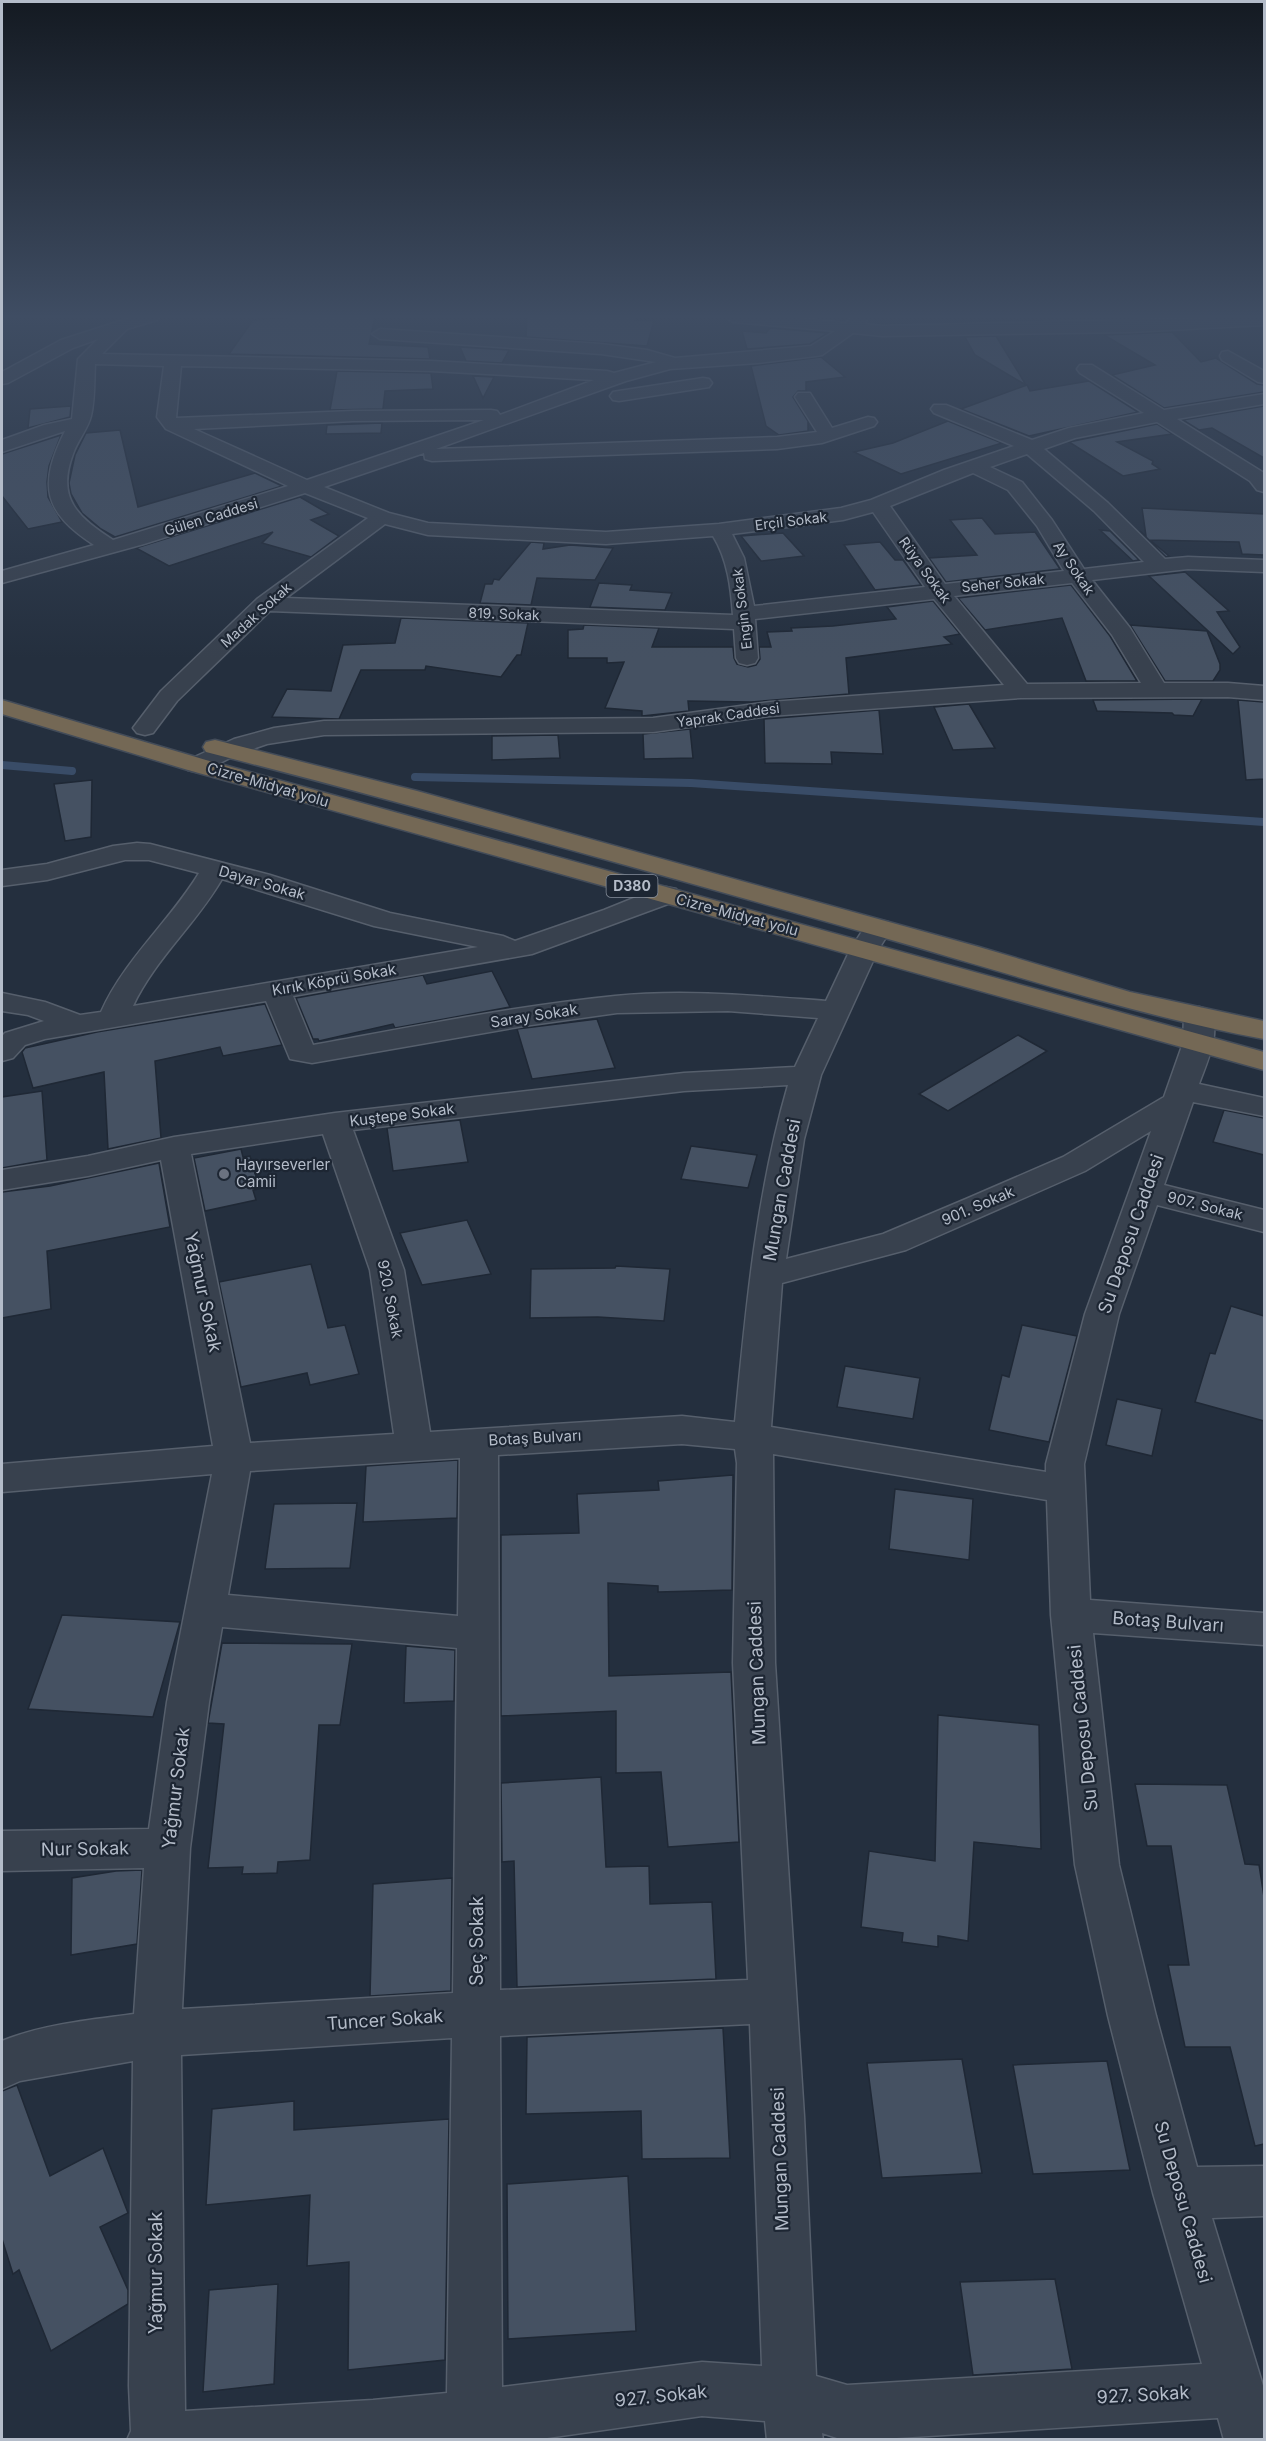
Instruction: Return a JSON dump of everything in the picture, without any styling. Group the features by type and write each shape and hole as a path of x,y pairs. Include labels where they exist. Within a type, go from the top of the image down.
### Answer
{"highway":[{"name":"Cizre-Midyat yolu","path":"2,690 408,796 871,939 1199,1029 1264,1061"},
{"name":"Cizre-Midyat yolu","path":"2,707 197,765 666,895 871,939"},
{"name":"Cizre-Midyat yolu","path":"1199,1029 1264,1030"}],"street":[{"path":"2,446 45,431"},
{"path":"75,431 63,454 57,479 59,499 66,513 81,528 110,547"},
{"name":"Erçil Sokak","path":"185,431 282,477 382,517 428,529 606,538 719,530 843,514 878,504 1029,446 1084,431"},
{"name":"Gülen Caddesi","path":"2,577 110,547 308,486 470,431"},
{"path":"825,431 828,435"},
{"path":"398,456 766,444 828,435 841,431"},
{"path":"993,431 1029,446 1101,507 1161,567"},
{"path":"1182,431 1257,477 1264,486"},
{"name":"Ay Sokak","path":"973,466 1015,486 1045,524 1078,576 1122,633 1157,690"},
{"name":"Rüya Sokak","path":"878,504 938,590 1021,691"},
{"name":"Madak Sokak","path":"145,729 169,696 265,604 382,517"},
{"name":"Engin Sokak","path":"719,530 729,542 736,558 747,658"},
{"name":"Seher Sokak","path":"743,618 938,590 1188,563 1261,568"},
{"name":"819. Sokak","path":"265,604 680,622 743,618"},
{"name":"Yaprak Caddesi","path":"197,765 250,740 287,731 324,728 653,725 770,709 1021,691 1260,688"},
{"name":"Dayar Sokak","path":"2,878 53,871 116,851 133,849 214,869 384,920 522,948"},
{"path":"113,1018 135,975 186,913 214,869"},
{"name":"Kırık Köprü Sokak","path":"2,1052 15,1039 39,1031 522,948 615,916 666,895"},
{"name":"Mungan Caddesi","path":"792,2418 773,2001 754,1663 756,1463 752,1437 766,1276 788,1139 806,1075 871,939"},
{"name":"Saray Sokak","path":"276,990 301,1053 312,1054 525,1017 617,1004 728,1002 837,1011"},
{"path":"2,1002 35,1008 79,1024"},
{"name":"Su Deposu Caddesi","path":"1199,1029 1179,1096 1102,1314 1065,1464 1065,1489 1071,1615 1097,1864 1132,2016 1179,2193 1252,2439"},
{"name":"Kuştepe Sokak","path":"2,1180 88,1166 174,1147 335,1123 684,1082 806,1075"},
{"path":"1179,1096 1264,1107"},
{"name":"901. Sokak","path":"766,1276 894,1242 978,1207 1074,1164 1179,1096"},
{"name":"920. Sokak","path":"335,1123 387,1270 414,1446"},
{"name":"Yağmur Sokak","path":"157,2439 157,2034 168,1848 188,1702 234,1458 218,1359 174,1147"},
{"name":"907. Sokak","path":"1145,1191 1264,1221"},
{"name":"Botaş Bulvarı","path":"2,1478 234,1458 682,1430 752,1437 1065,1489"},
{"name":"Seç Sokak","path":"474,2429 479,1442"},
{"path":"206,1609 478,1634"},
{"name":"Botaş Bulvarı","path":"1071,1615 1264,1629"},
{"name":"Nur Sokak","path":"2,1851 168,1848"},
{"name":"Tuncer Sokak","path":"2,2065 14,2059 81,2045 157,2034 476,2014 773,2001"},
{"path":"1179,2193 1264,2191"},
{"name":"927. Sokak","path":"157,2439 373,2428 474,2429 702,2389 792,2418 1237,2389"}],"building":[{"path":"120,431 138,507 255,473 282,486 115,537 82,513 71,494 69,483 75,455 86,433"},
{"path":"326,431 381,431 381,433 326,434"},
{"path":"773,431 808,431 808,431 779,435"},
{"path":"923,431 972,431 1002,443 901,474 854,452 893,443"},
{"path":"1016,431 1052,431 1029,436"},
{"path":"1123,431 1167,431 1172,434 1117,442 1153,461 1152,464 1160,469 1123,476 1069,442"},
{"path":"1217,431 1264,431 1264,458"},
{"path":"61,435 49,466 47,482 48,497 62,522 28,529 2,496 2,454"},
{"path":"300,497 329,514 311,520 339,536 311,557 262,543 273,532 169,566 136,548"},
{"path":"1142,508 1264,514 1264,555 1242,554 1239,542 1150,540 1169,556 1166,557 1140,531 1146,536"},
{"path":"982,518 995,534 1035,532 1060,569 946,582 929,558 977,555 950,520"},
{"path":"1100,530 1110,531 1139,560 1133,561"},
{"path":"783,533 804,556 761,561 741,536"},
{"path":"531,542 544,543 543,549 570,545 613,548 595,580 537,578 531,605 480,603 485,584 492,584 494,579 499,580"},
{"path":"880,542 895,560 903,560 921,585 875,590 844,545"},
{"path":"1185,572 1229,611 1217,612 1240,647 1233,654 1149,576"},
{"path":"599,583 632,585 630,590 672,593 665,610 590,607"},
{"path":"1071,585 1110,636 1137,681 1086,681 1062,618 985,630 958,598"},
{"path":"933,601 960,634 944,637 952,644 846,658 849,694 751,702 688,701 689,711 642,716 642,711 605,708 624,662 607,663 607,658 568,658 568,630 583,629 584,625 659,628 652,647 733,647 737,664 748,667 756,665 760,659 759,647 771,647 767,632 896,619 887,607"},
{"path":"401,618 528,623 521,655 517,655 501,677 426,666 425,670 361,670 339,719 272,717 287,689 331,691 343,645 395,643"},
{"path":"1130,625 1207,631 1220,664 1220,670 1213,681 1165,681"},
{"path":"1202,699 1193,716 1172,713 1097,711 1093,700"},
{"path":"1238,700 1264,702 1264,779 1246,780"},
{"path":"969,704 995,748 953,750 934,707"},
{"path":"879,710 883,754 831,752 832,764 765,763 764,719"},
{"path":"690,729 693,758 644,759 643,734"},
{"path":"558,735 560,758 492,760 492,736"},
{"path":"92,780 91,837 65,841 54,784"},
{"path":"492,971 510,1007 395,1028 393,1024 319,1041 313,1039 296,998 423,975 427,984"},
{"path":"265,1004 282,1045 223,1056 220,1047 155,1061 161,1138 108,1149 104,1072 33,1088 22,1052 25,1048 97,1032"},
{"path":"597,1019 615,1068 532,1079 517,1029"},
{"path":"1018,1035 1047,1051 948,1111 919,1094"},
{"path":"42,1091 47,1160 2,1168 2,1097"},
{"path":"1224,1110 1264,1118 1264,1155 1213,1142"},
{"path":"460,1120 468,1162 393,1171 387,1128"},
{"path":"691,1146 757,1155 748,1188 681,1179"},
{"name":"Hayırseverler Camii","path":"241,1149 243,1157 250,1156 260,1189 253,1190 256,1200 205,1211 194,1158"},
{"path":"159,1163 170,1227 47,1251 51,1309 2,1318 2,1192 50,1186"},
{"path":"467,1220 491,1274 422,1285 400,1233"},
{"path":"311,1264 328,1328 345,1325 359,1374 310,1385 307,1373 241,1387 219,1282"},
{"path":"616,1266 670,1269 664,1321 598,1317 530,1318 531,1269 615,1268"},
{"path":"1231,1306 1264,1316 1264,1421 1195,1402 1210,1353 1215,1354"},
{"path":"1022,1325 1077,1336 1049,1442 989,1430 1002,1375 1009,1377"},
{"path":"845,1366 920,1378 913,1419 837,1407"},
{"path":"1117,1399 1162,1409 1152,1456 1106,1445"},
{"path":"458,1460 457,1518 363,1522 366,1466"},
{"path":"733,1475 732,1590 658,1592 658,1586 608,1583 609,1676 731,1672 739,1842 668,1847 661,1772 616,1773 616,1711 501,1716 501,1535 579,1533 577,1494 659,1490 658,1481"},
{"path":"895,1489 973,1499 969,1560 889,1549"},
{"path":"357,1503 350,1568 265,1569 274,1504"},
{"path":"62,1615 180,1622 153,1717 28,1709"},
{"path":"222,1643 352,1644 340,1725 319,1725 310,1860 278,1862 277,1873 242,1874 243,1867 208,1868 224,1724 208,1723"},
{"path":"406,1646 455,1650 454,1701 404,1703"},
{"path":"938,1715 1039,1725 1041,1849 974,1842 968,1941 938,1936 938,1947 902,1942 903,1933 861,1927 869,1851 935,1861"},
{"path":"601,1777 606,1867 649,1866 650,1904 712,1902 716,1979 517,1987 514,1861 502,1862 501,1783"},
{"path":"1135,1784 1227,1785 1245,1864 1259,1865 1264,1897 1264,2144 1255,2146 1230,2047 1185,2047 1168,1965 1189,1965 1171,1846 1147,1846"},
{"path":"142,1870 137,1944 71,1955 72,1878 116,1871"},
{"path":"452,1878 451,1991 370,1996 373,1884"},
{"path":"723,2028 730,2158 642,2159 641,2111 526,2114 527,2037"},
{"path":"962,2059 982,2173 882,2178 867,2063"},
{"path":"1107,2061 1130,2170 1033,2174 1013,2065"},
{"path":"17,2085 50,2176 103,2148 128,2213 100,2227 128,2290 128,2304 51,2351 19,2270 13,2274 2,2239 2,2091"},
{"path":"294,2101 294,2130 449,2119 445,2360 348,2370 349,2262 307,2266 310,2195 206,2205 212,2109"},
{"path":"628,2176 636,2331 508,2339 507,2184"},
{"path":"1055,2279 1072,2369 973,2375 960,2282"},
{"path":"278,2284 274,2384 203,2392 209,2290"}],"waterway":[{"path":"2,765 72,771"},
{"path":"415,777 691,783 1264,822"}],"place":[{"name":"Hayırseverler Camii","path":"224,1174"}]}
